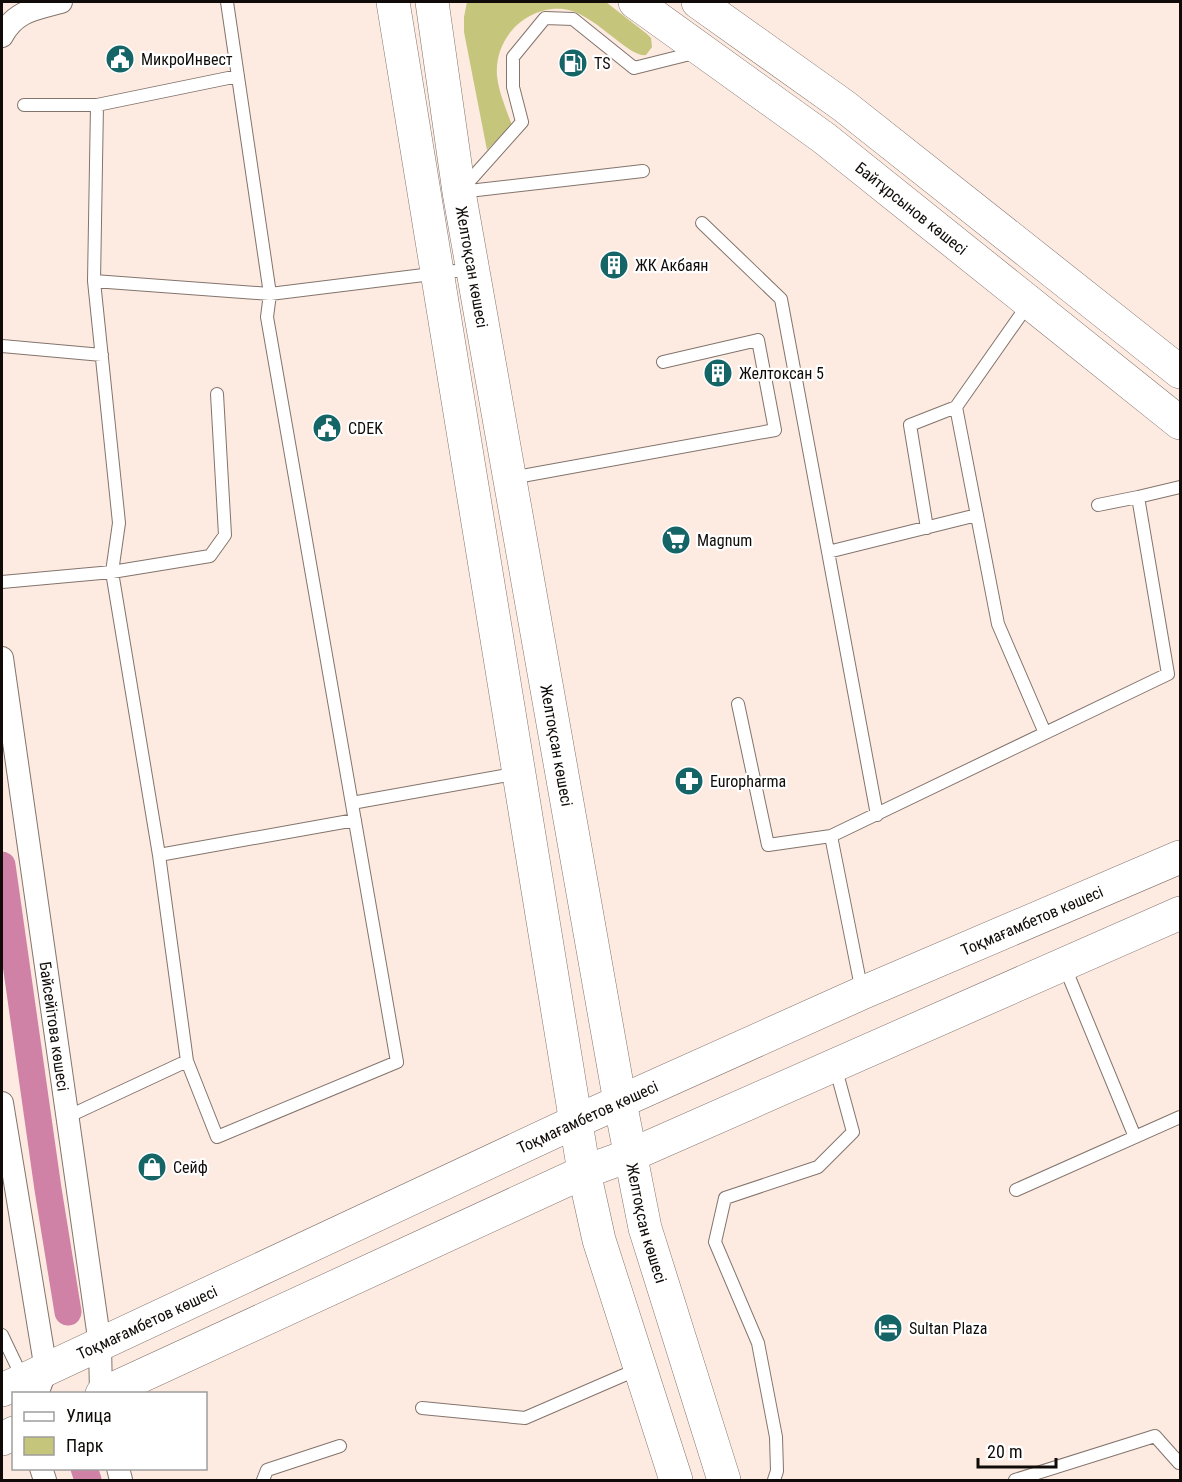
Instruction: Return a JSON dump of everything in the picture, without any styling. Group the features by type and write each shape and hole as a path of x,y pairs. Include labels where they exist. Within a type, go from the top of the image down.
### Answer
{"street":[{"path":"2,36 8,24 21,14 61,2"},
{"name":"Желтоқсан көшесі","path":"393,2 584,1172 599,1240 676,1480"},
{"name":"Байтұрсынов көшесі","path":"635,2 824,138 1180,423"},
{"path":"698,2 844,106 1180,372"},
{"name":"Желтоқсан көшесі","path":"436,12 459,192 620,1102 645,1228 724,1480"},
{"name":"Байсейітова көшесі","path":"2,658 100,1345 101,1392"},
{"name":"Тоқмағамбетов көшесі","path":"27,1383 100,1345 577,1121 862,993 1180,857"},
{"path":"105,1392 584,1172 632,1155 1180,913"},
{"path":"2,1103 27,1383"}],"lane":[{"path":"97,105 94,280 119,523 112,572 159,855 187,1061 217,1137 397,1062 267,317 270,294 227,2"},
{"path":"459,192 522,122 513,87 513,57 545,18 573,19 634,68 703,50"},
{"path":"24,105 97,105 238,76"},
{"path":"459,192 643,171"},
{"path":"702,222 781,299 877,815"},
{"path":"94,280 270,294 473,269"},
{"path":"927,528 910,425 956,407 1030,302"},
{"path":"510,478 775,430 758,340 663,362"},
{"path":"2,346 102,355"},
{"path":"2,582 112,572 210,556 225,534 217,394"},
{"path":"956,407 998,624 1045,733"},
{"path":"1098,505 1180,487"},
{"path":"738,704 768,845 831,836 1168,674 1138,496"},
{"path":"828,552 977,515"},
{"path":"352,803 520,772"},
{"path":"159,855 355,820"},
{"path":"831,836 862,993"},
{"path":"1063,964 1135,1137"},
{"path":"67,1118 187,1061"},
{"path":"774,1480 777,1471 776,1437 758,1343 715,1242 725,1198 818,1167 853,1132 834,1065"},
{"path":"1016,1190 1180,1117"},
{"path":"2,1335 27,1383"},
{"path":"422,1408 525,1418 640,1368"},
{"path":"1015,1480 1155,1436 1179,1463"},
{"path":"263,1480 267,1470 340,1446"}],"green space":[{"path":"467,2 606,2 647,34 651,38 652,47 646,55 639,54 630,50 587,18 563,9 536,13 525,19 507,38 497,62 499,89 512,125 487,150 464,32"}],"waterway":[{"path":"2,865 48,1189 68,1312"},
{"path":"85,1470 88,1480"}],"place":[{"name":"МикроИнвест","path":"120,59"},
{"name":"TS","path":"573,63"},
{"name":"ЖК Акбаян","path":"614,265"},
{"name":"Желтоксан 5","path":"718,373"},
{"name":"CDEK","path":"327,428"},
{"name":"Magnum","path":"676,540"},
{"name":"Europharma","path":"689,781"},
{"name":"Сейф","path":"152,1167"},
{"name":"Sultan Plaza","path":"888,1328"}]}
